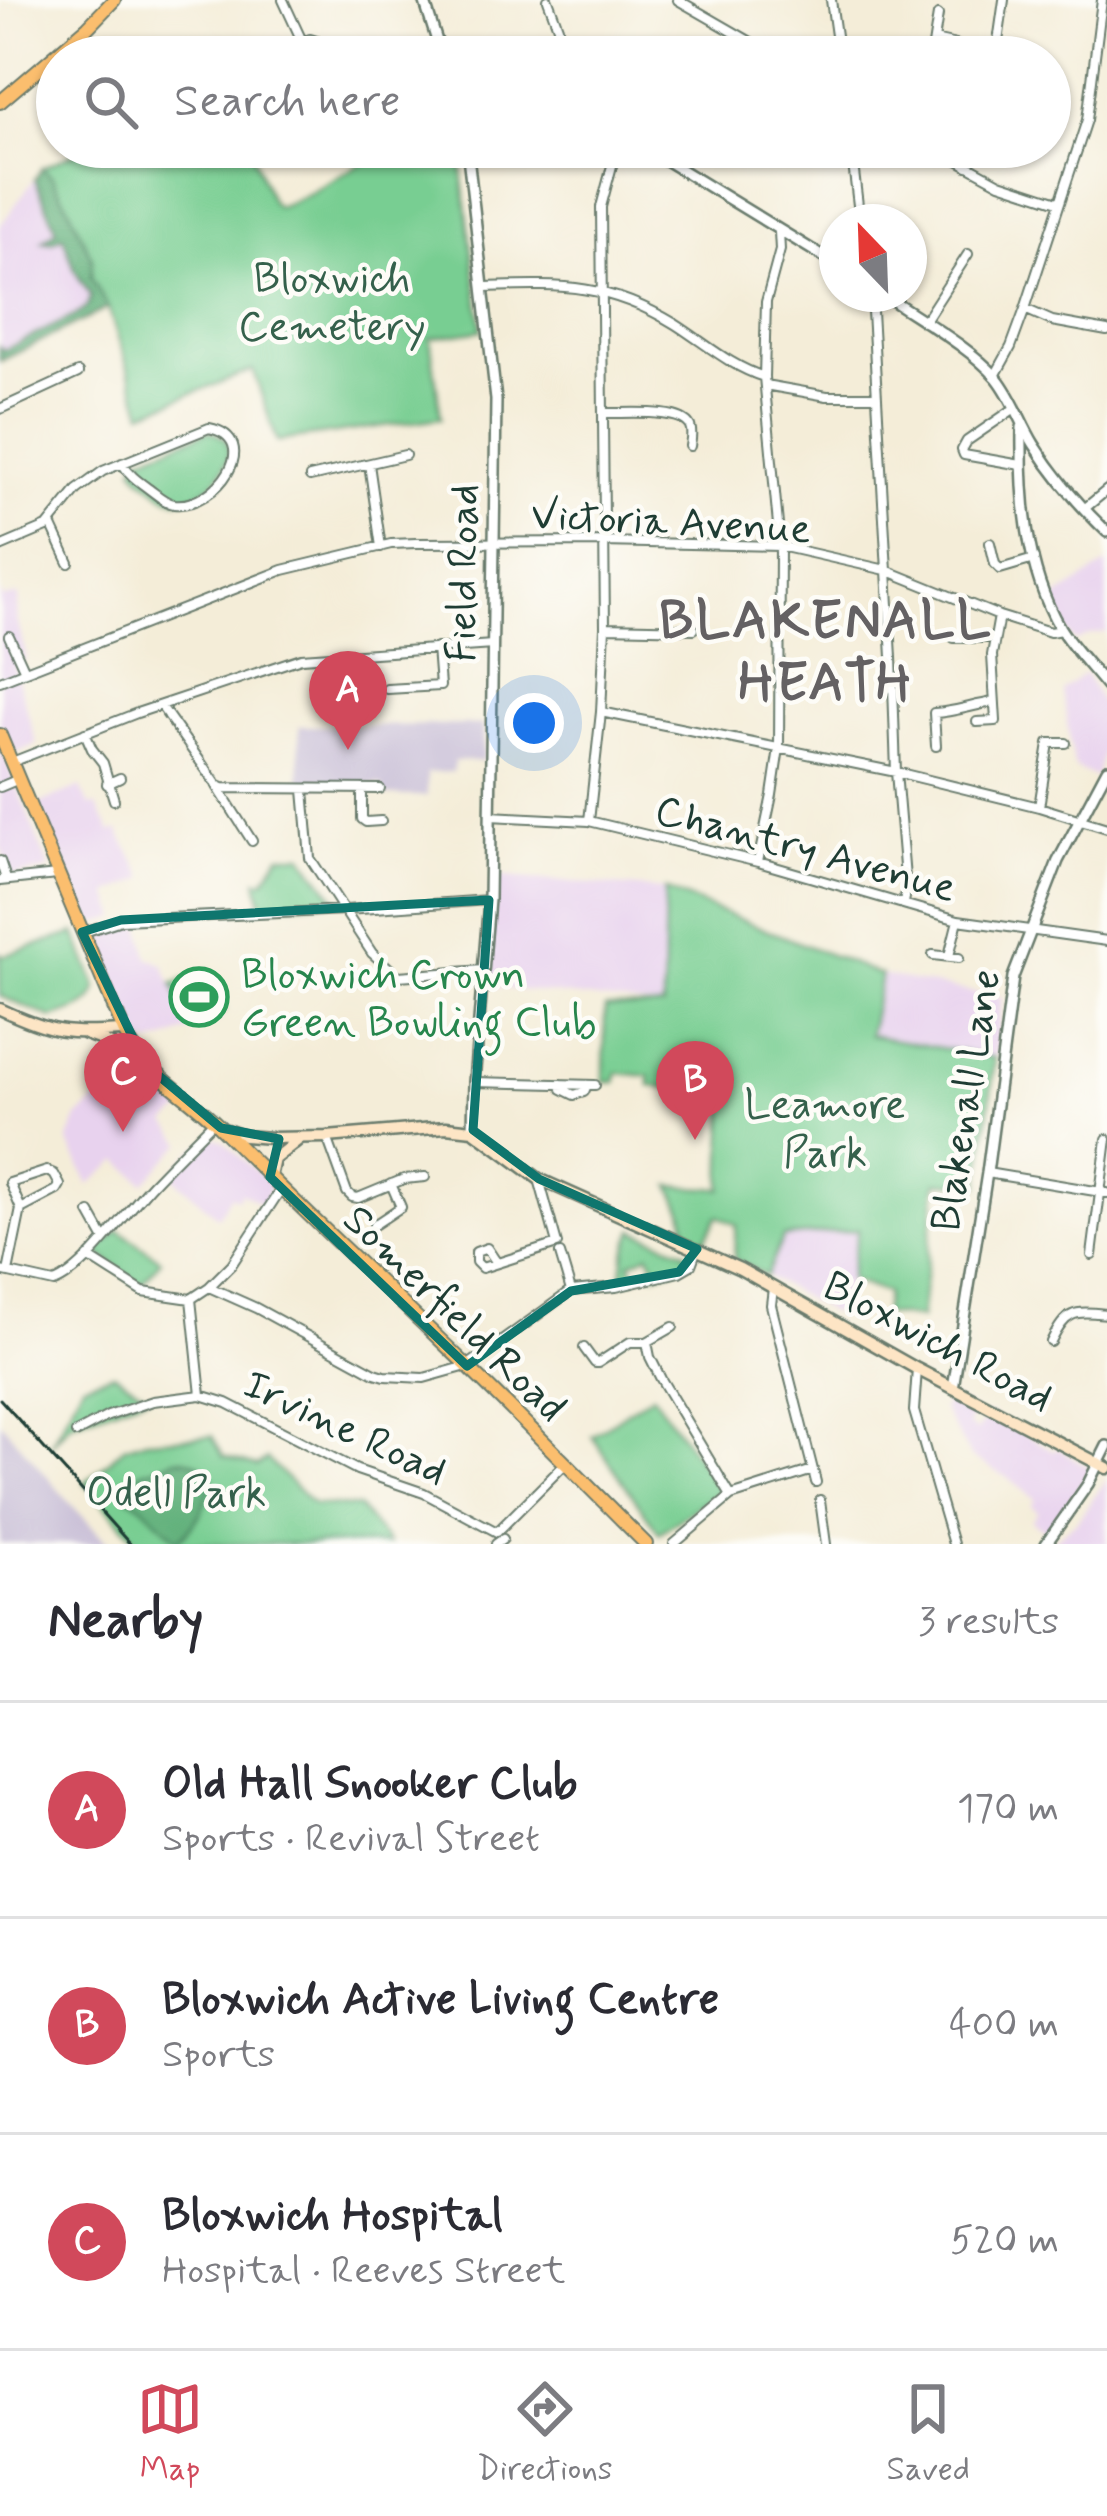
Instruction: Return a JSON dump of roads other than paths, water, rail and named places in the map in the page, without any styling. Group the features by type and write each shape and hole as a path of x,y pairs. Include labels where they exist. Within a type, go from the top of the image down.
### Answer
{"main road":[{"path":"77,36 114,0"},
{"path":"0,102 36,71"},
{"path":"0,735 15,760 57,875 130,1044 146,1065"},
{"path":"0,1009 55,1031 124,1030"},
{"path":"81,1033 146,1065"},
{"name":"Somerfield Road","path":"146,1065 190,1098 646,1544"},
{"path":"218,1125 244,1136 301,1138 446,1126 473,1130"},
{"name":"Bloxwich Road","path":"473,1130 539,1179 740,1269 917,1369 1102,1464"},
{"path":"250,1157 264,1144 301,1138"},
{"path":"270,1177 274,1159 301,1138"}],"street":[{"path":"283,0 300,36"},
{"path":"424,0 435,36"},
{"path":"548,0 558,36"},
{"path":"678,0 740,36"},
{"path":"831,0 836,36"},
{"path":"999,36 1004,0"},
{"path":"1071,167 1087,120 1102,0"},
{"path":"935,36 938,15"},
{"name":"Field Road","path":"469,168 496,400 490,900 473,1130"},
{"path":"589,821 605,627 601,207 611,168"},
{"path":"679,168 819,255"},
{"path":"854,168 858,204"},
{"path":"971,168 1059,202"},
{"path":"995,376 1025,309 1071,168"},
{"path":"758,862 778,748 780,546 765,381 766,302 780,250 779,232"},
{"path":"924,322 968,254"},
{"path":"483,286 600,290 673,323 765,381 827,397 877,396"},
{"path":"1025,309 1052,321 1107,331"},
{"path":"873,312 904,904"},
{"path":"909,312 995,376 1037,448 1107,532"},
{"path":"0,409 78,373"},
{"path":"1015,408 967,442 964,454 1022,462 1037,448"},
{"path":"604,413 674,414 691,429 690,446"},
{"path":"1022,423 1022,498 1046,597 1061,630 1107,687"},
{"path":"0,547 51,524 83,484 122,463 209,428 229,438 234,453 218,488 175,504 134,478 122,463"},
{"path":"310,477 405,454"},
{"path":"369,464 381,547"},
{"path":"1084,509 1107,490"},
{"path":"51,524 69,563"},
{"name":"Victoria Avenue","path":"0,681 284,570 416,542 780,546 886,570 999,616 1050,632 1061,630"},
{"path":"990,543 997,574 1034,559"},
{"path":"977,722 996,721 993,638 999,616"},
{"path":"605,627 694,629"},
{"path":"9,636 25,671"},
{"path":"954,638 993,638"},
{"path":"15,760 306,656 493,645"},
{"path":"387,689 440,686 437,648"},
{"path":"1090,667 1107,673"},
{"path":"936,746 934,713 994,702"},
{"path":"161,706 252,841"},
{"path":"601,712 896,772 1107,828"},
{"path":"86,733 103,764 114,800"},
{"path":"1039,807 1049,743 1066,742"},
{"name":"Blakenall Lane","path":"953,1388 1016,966 1058,861 1107,769"},
{"path":"107,784 120,778"},
{"path":"0,787 19,779"},
{"path":"217,785 380,790"},
{"path":"304,790 310,858 372,953 398,976 484,970"},
{"path":"362,791 362,818 380,821"},
{"name":"Chantry Avenue","path":"490,816 589,821 758,862 958,920 1107,941"},
{"path":"0,861 3,880 57,875"},
{"path":"82,932 122,920 490,900"},
{"path":"933,955 954,957 958,920"},
{"path":"474,1082 591,1085"},
{"path":"21,1209 59,1188 54,1174 47,1171 10,1183 21,1209 4,1271 62,1281 153,1183 218,1125"},
{"path":"327,1137 349,1196 358,1198 409,1178 425,1177"},
{"path":"1092,1255 1107,1139"},
{"path":"987,1173 1103,1193"},
{"path":"539,1179 571,1292"},
{"path":"374,1225 401,1206 391,1184"},
{"path":"88,1257 143,1292 191,1300 232,1264 282,1188"},
{"path":"90,1213 104,1238"},
{"path":"497,1263 559,1249"},
{"path":"209,1287 385,1376 424,1378 467,1366 571,1292 679,1273 691,1265 697,1250"},
{"path":"773,1287 771,1305 816,1482"},
{"path":"191,1300 201,1395"},
{"path":"1050,1342 1064,1319 1075,1312 1107,1314"},
{"path":"584,1348 598,1363 630,1342 647,1342 673,1327"},
{"path":"647,1342 661,1379 730,1496"},
{"path":"917,1369 914,1412 953,1544"},
{"name":"Irvine Road","path":"76,1433 107,1416 153,1401 201,1395 227,1403 357,1469 424,1493 501,1540 565,1464"},
{"path":"1046,1544 1102,1464 1107,1446"},
{"path":"674,1544 730,1496 813,1470"},
{"path":"820,1500 826,1544"}],"railway":[{"path":"0,1399 130,1544"}],"place":[{"name":"Old Hall Snooker Club","path":"348,750"},
{"name":"Bloxwich Crown Green Bowling Club","path":"199,997"},
{"name":"Bloxwich Hospital","path":"123,1132"},
{"name":"Bloxwich Active Living Centre","path":"695,1140"}],"district":[{"name":"BLAKENALL HEATH","path":"826,649"}],"park label":[{"name":"Bloxwich Cemetery","path":"332,301"},
{"name":"Leamore Park","path":"825,1127"},
{"name":"Odell Park","path":"176,1491"}]}
